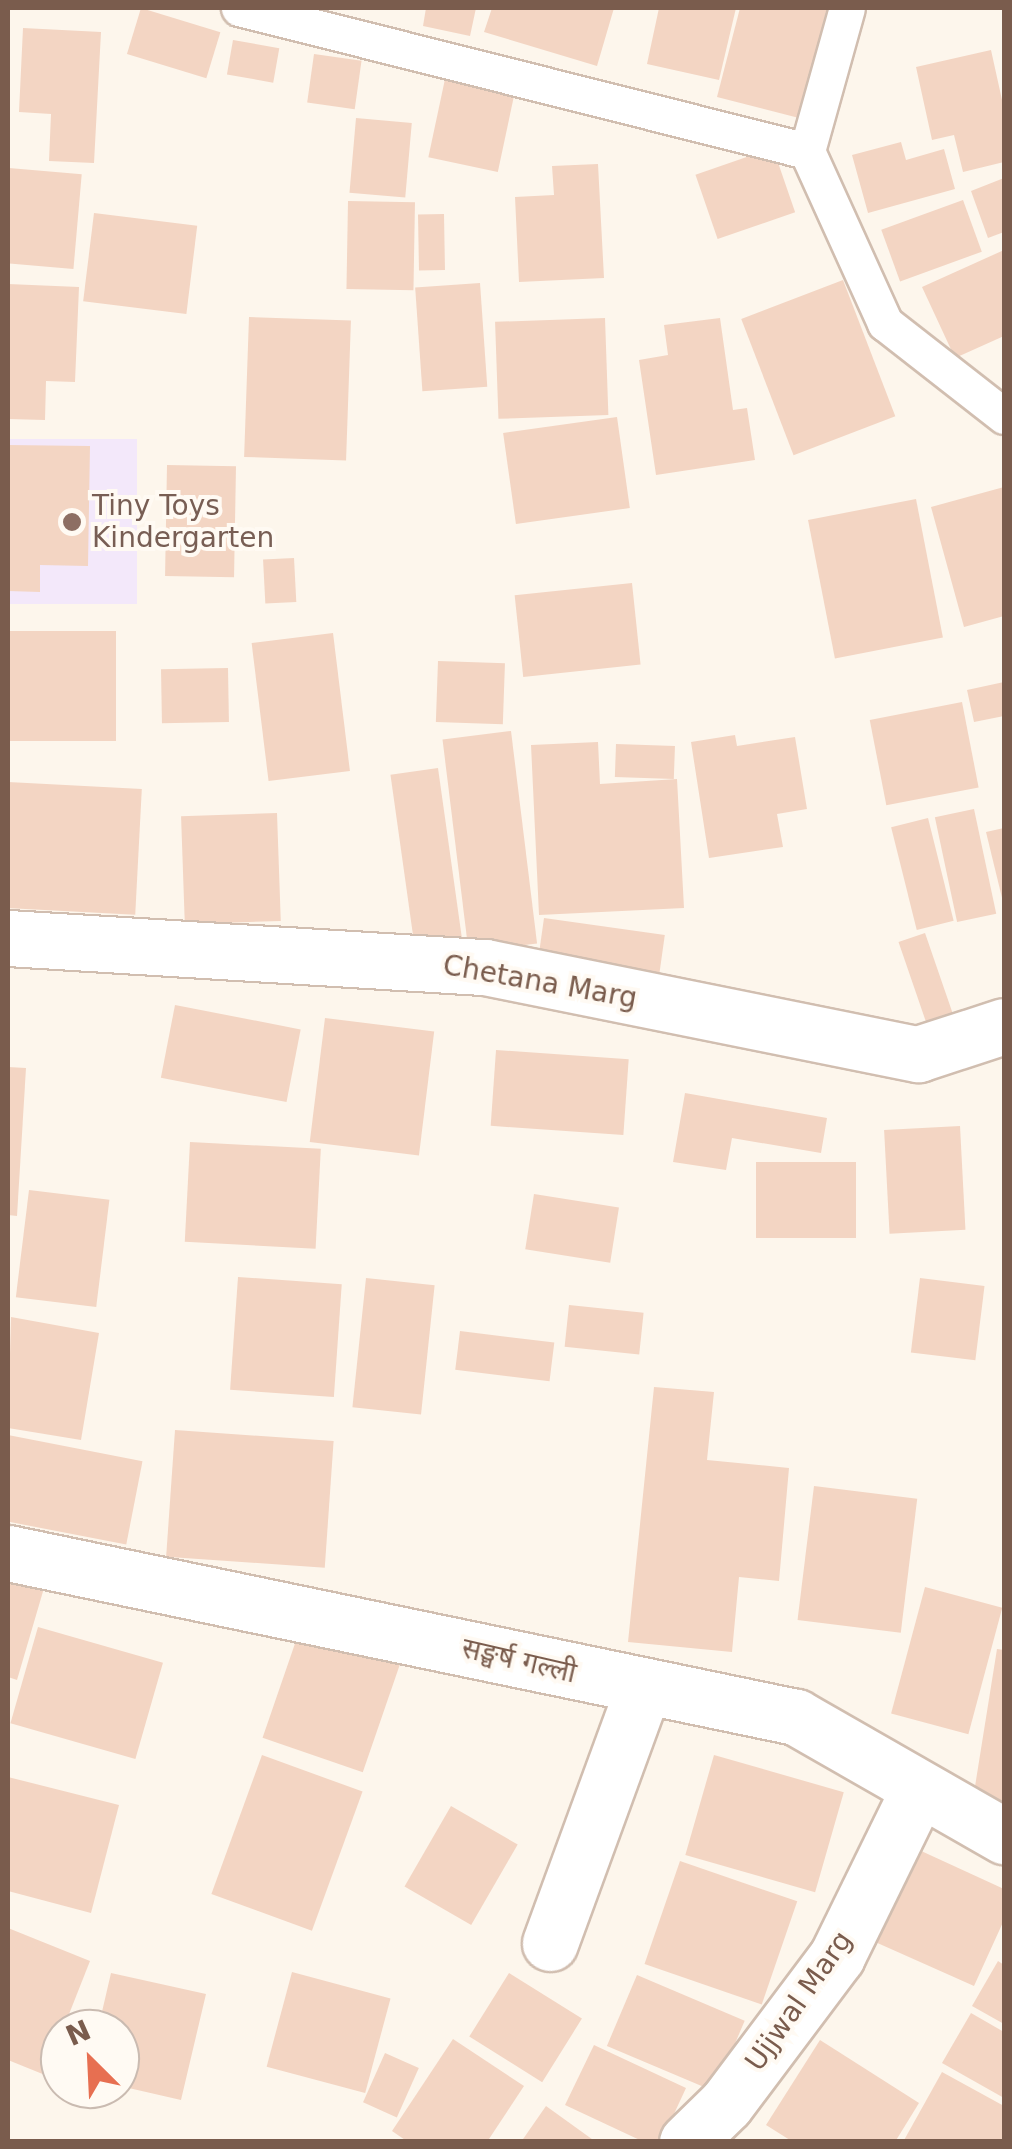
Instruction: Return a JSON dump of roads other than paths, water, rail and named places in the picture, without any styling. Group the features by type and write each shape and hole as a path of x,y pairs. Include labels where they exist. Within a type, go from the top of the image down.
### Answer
{"street":[{"name":"Chetana Marg","path":"8,938 485,966 918,1054 1004,1026"},
{"name":"सङ्घर्ष गल्ली","path":"8,1553 796,1717 917,1793 1004,1836"},
{"path":"550,1942 643,1688"},
{"name":"Ujjwal Marg","path":"687,2142 726,2104 838,1956 917,1793"}],"lane":[{"path":"243,8 807,150"},
{"path":"847,8 807,150 885,324 1004,416"}],"place":[{"name":"Tiny Toys Kindergarten","path":"72,522"}]}
